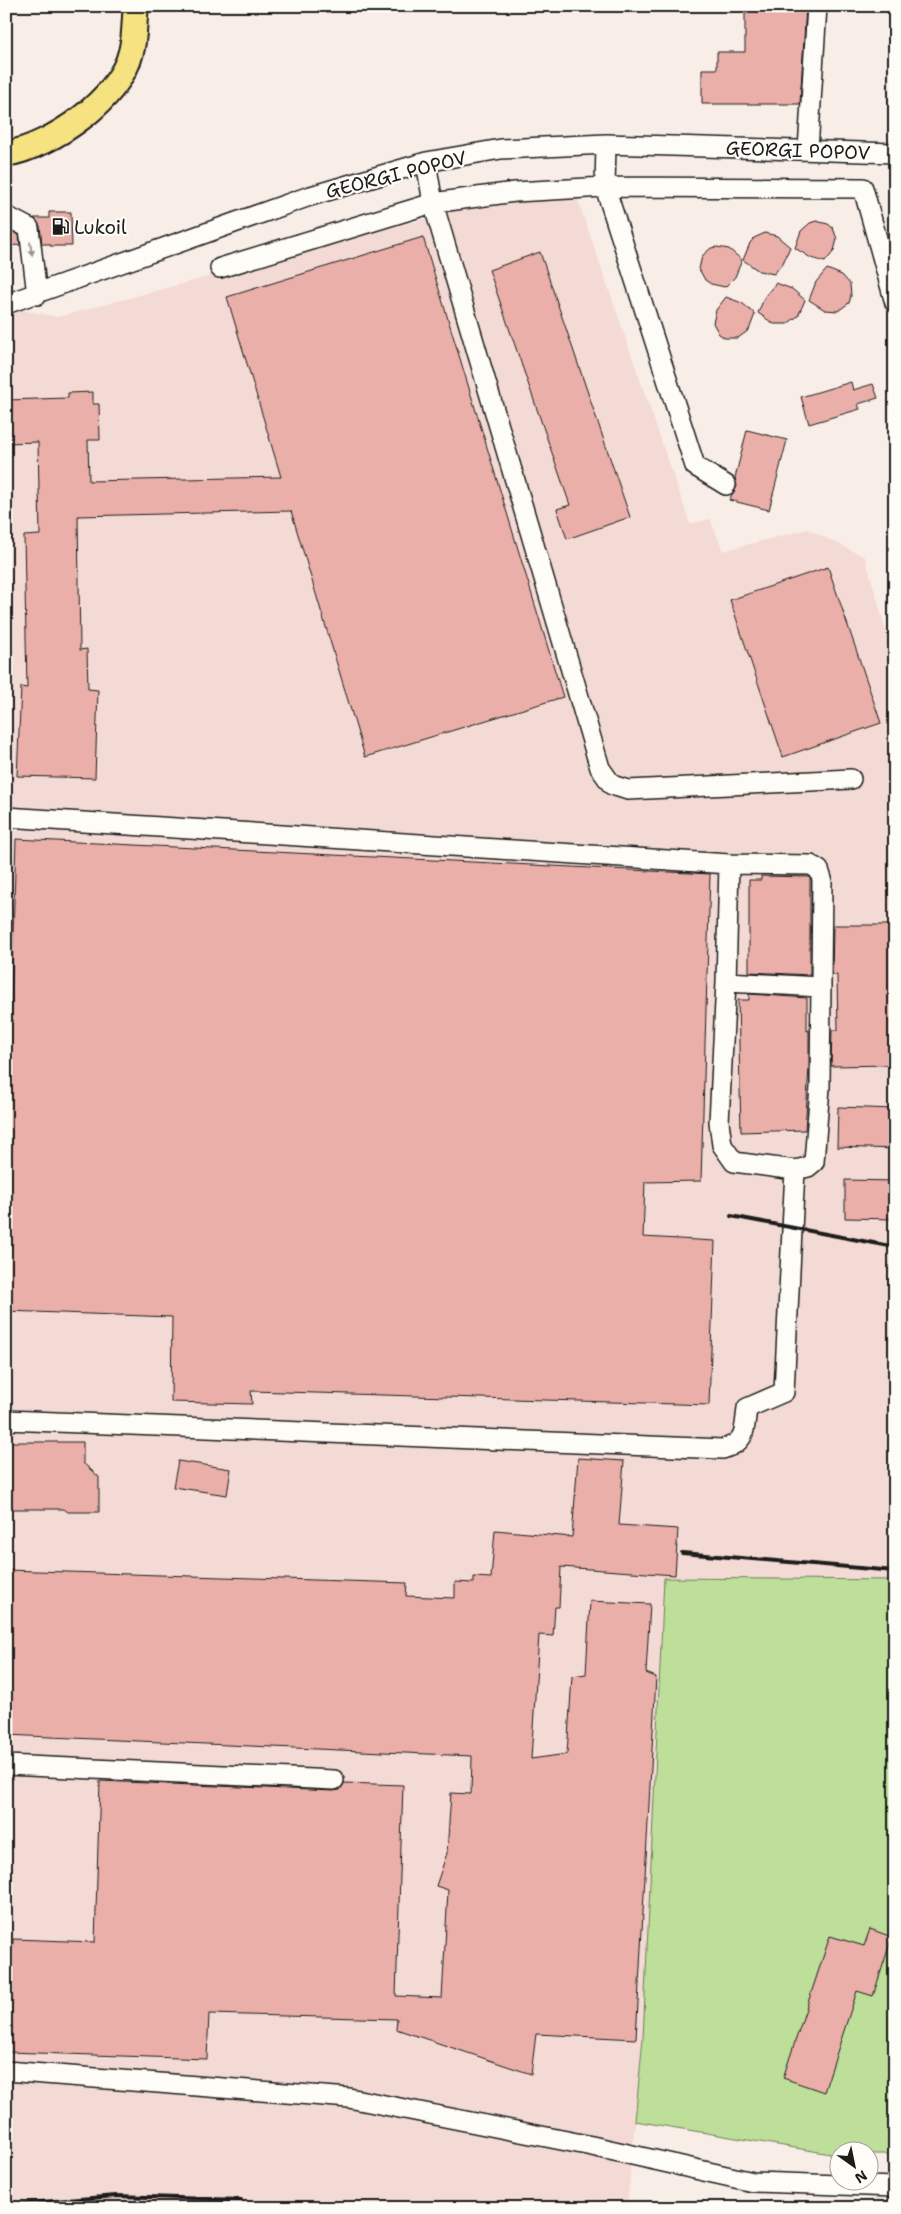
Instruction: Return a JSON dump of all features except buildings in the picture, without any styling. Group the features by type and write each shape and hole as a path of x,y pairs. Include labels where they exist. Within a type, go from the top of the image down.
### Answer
{"main road":[{"path":"6,154 48,139 72,126 116,85 131,53 136,6"},
{"path":"6,136 48,139"}],"street":[{"path":"808,150 817,6"},
{"path":"606,144 605,187 696,466 726,485"},
{"name":"GEORGI POPOV","path":"6,304 307,197 426,162 501,149 606,144 895,153"},
{"path":"426,162 433,203 600,768 612,785 628,790 851,779"},
{"path":"220,268 433,203 515,192 605,187 863,188 895,303"},
{"path":"6,216 29,228 37,294"},
{"path":"6,817 729,864 811,865 819,870 822,879 823,909 820,987 820,1087 814,1162 808,1168 795,1170 734,1162 722,1145 719,1122 726,982 729,864"},
{"path":"726,982 820,987"},
{"path":"6,1420 723,1449 734,1446 743,1437 747,1408 784,1392 795,1170"},
{"path":"6,1765 334,1780"},
{"path":"6,2071 350,2098 592,2146 754,2182 895,2187"}],"shaded area":[{"path":"571,180 690,524 710,519 723,551 808,529 865,557 895,662 895,1580 664,1578 643,2038 627,2208 6,2208 6,307 58,317"}],"green space":[{"path":"664,1578 895,1580 895,2154 878,2154 878,2142 828,2142 828,2153 635,2121 643,2038"}],"railway":[{"path":"731,1216 895,1247"},
{"path":"682,1553 895,1571"},
{"path":"6,2205 116,2196 241,2200"}],"place":[{"name":"Lukoil","path":"60,227"}]}
